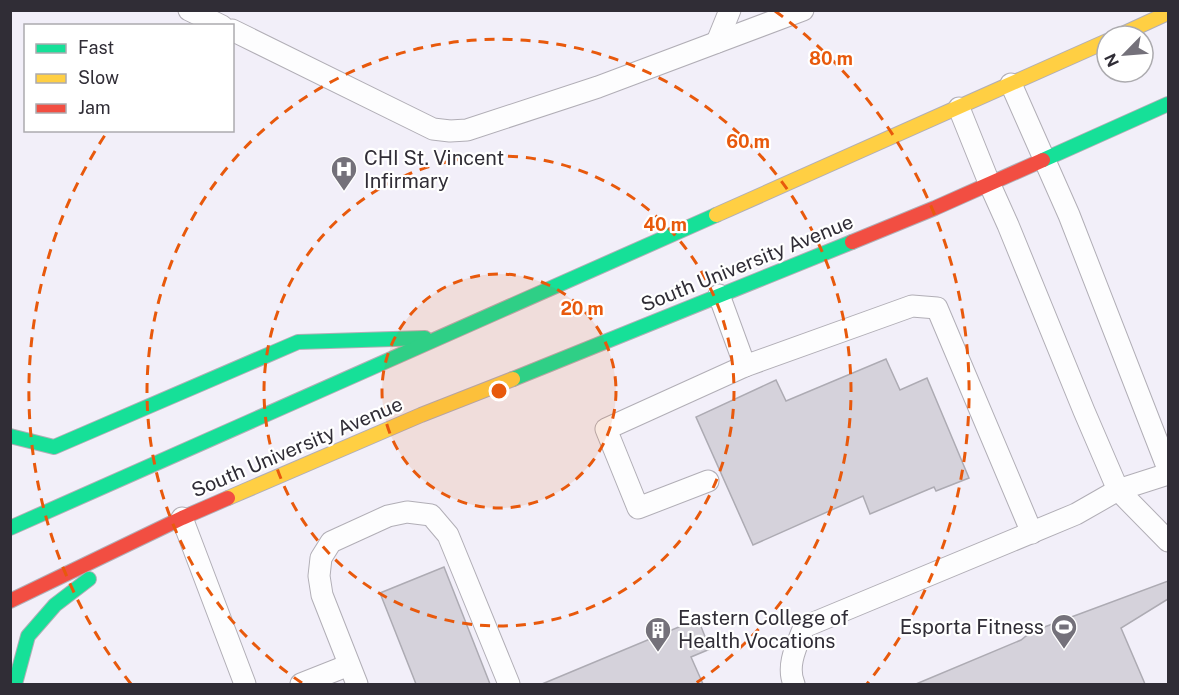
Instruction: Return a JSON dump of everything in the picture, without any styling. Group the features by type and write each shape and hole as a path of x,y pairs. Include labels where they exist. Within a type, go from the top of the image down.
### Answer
{"main road":[{"path":"1144,24 1168,13"},
{"name":"South University Avenue","path":"10,528 1095,46"},
{"name":"South University Avenue","path":"10,601 182,518 421,415 935,208 1168,104"},
{"path":"10,436 54,447 298,342 441,337"},
{"path":"15,684 28,636 55,605 148,535"}],"lane":[{"path":"189,10 218,24"},
{"path":"717,42 730,10"},
{"path":"234,31 433,129 450,131 467,130 598,87 803,10"},
{"path":"794,684 791,678 792,656 804,627 1032,533 1076,514 1118,490 1168,471 1069,216 1011,84"},
{"path":"959,108 1083,411 1118,490 1168,541"},
{"path":"719,295 745,366"},
{"path":"708,481 638,508 606,429 745,366 912,306 937,308 1032,533"},
{"path":"301,684 353,675 322,595 319,576 321,558 331,542 388,516 407,512 431,515 448,535 509,684"},
{"path":"182,518 245,684"}],"building":[{"path":"886,359 900,390 927,378 969,478 936,491 934,487 870,514 863,496 753,545 696,417 776,380 786,401"},
{"path":"444,567 490,684 416,684 380,593"},
{"name":"Esporta Fitness","path":"1168,581 1168,599 1121,628 1145,684 916,684 1021,640 1031,632"},
{"name":"Eastern College of Health Vocations","path":"698,619 710,649 691,657 703,684 542,684"}],"traffic: fast":[{"path":"1043,160 1168,104"},
{"path":"10,528 716,215"},
{"path":"513,379 852,242"},
{"path":"10,436 54,447 298,342 425,338"},
{"path":"15,684 28,636 55,605 89,579"}],"traffic: slow":[{"path":"1144,24 1168,13"},
{"path":"716,215 1095,46"},
{"path":"228,498 421,415 513,379"}],"traffic: jam":[{"path":"852,242 1043,160"},
{"path":"10,601 228,498"}],"place":[{"name":"CHI St. Vincent Infirmary","path":"344,192"},
{"name":"Esporta Fitness","path":"1064,650"},
{"name":"Eastern College of Health Vocations","path":"658,653"}]}
